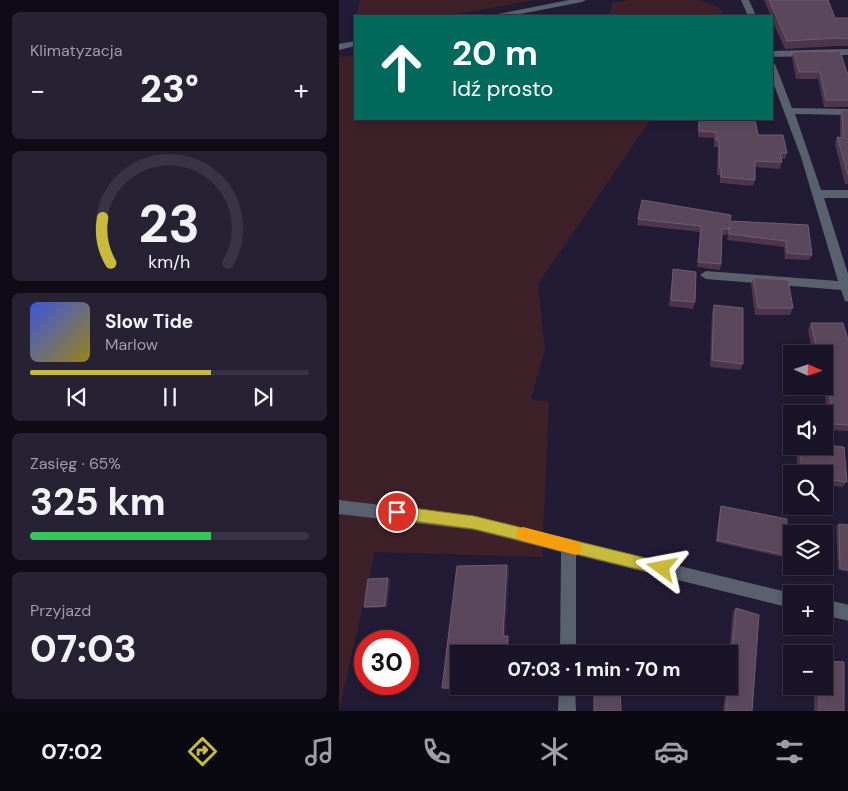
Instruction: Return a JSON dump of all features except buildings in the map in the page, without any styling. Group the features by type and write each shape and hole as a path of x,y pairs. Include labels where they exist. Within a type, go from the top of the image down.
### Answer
{"street":[{"path":"503,15 582,0"},
{"path":"736,0 747,4"},
{"path":"339,47 354,43"},
{"path":"773,54 848,52"},
{"path":"773,69 790,111 848,298"},
{"path":"790,111 848,112"},
{"path":"817,194 848,194"},
{"path":"706,275 845,286"},
{"path":"339,507 474,522 783,598"},
{"path":"568,645 569,546"},
{"path":"833,610 848,613"},
{"path":"567,695 567,711"}],"shaded area":[{"path":"360,0 534,0 452,15 356,15"},
{"path":"629,0 699,0 719,7 724,15 610,15 613,3"},
{"path":"354,56 354,120 650,120 538,284 545,350 531,399 549,402 542,557 375,552 357,630 354,630 354,645 339,711 339,57"}],"slow traffic":[{"path":"523,534 576,548"}],"route":[{"path":"397,512 474,522 662,568"}]}
